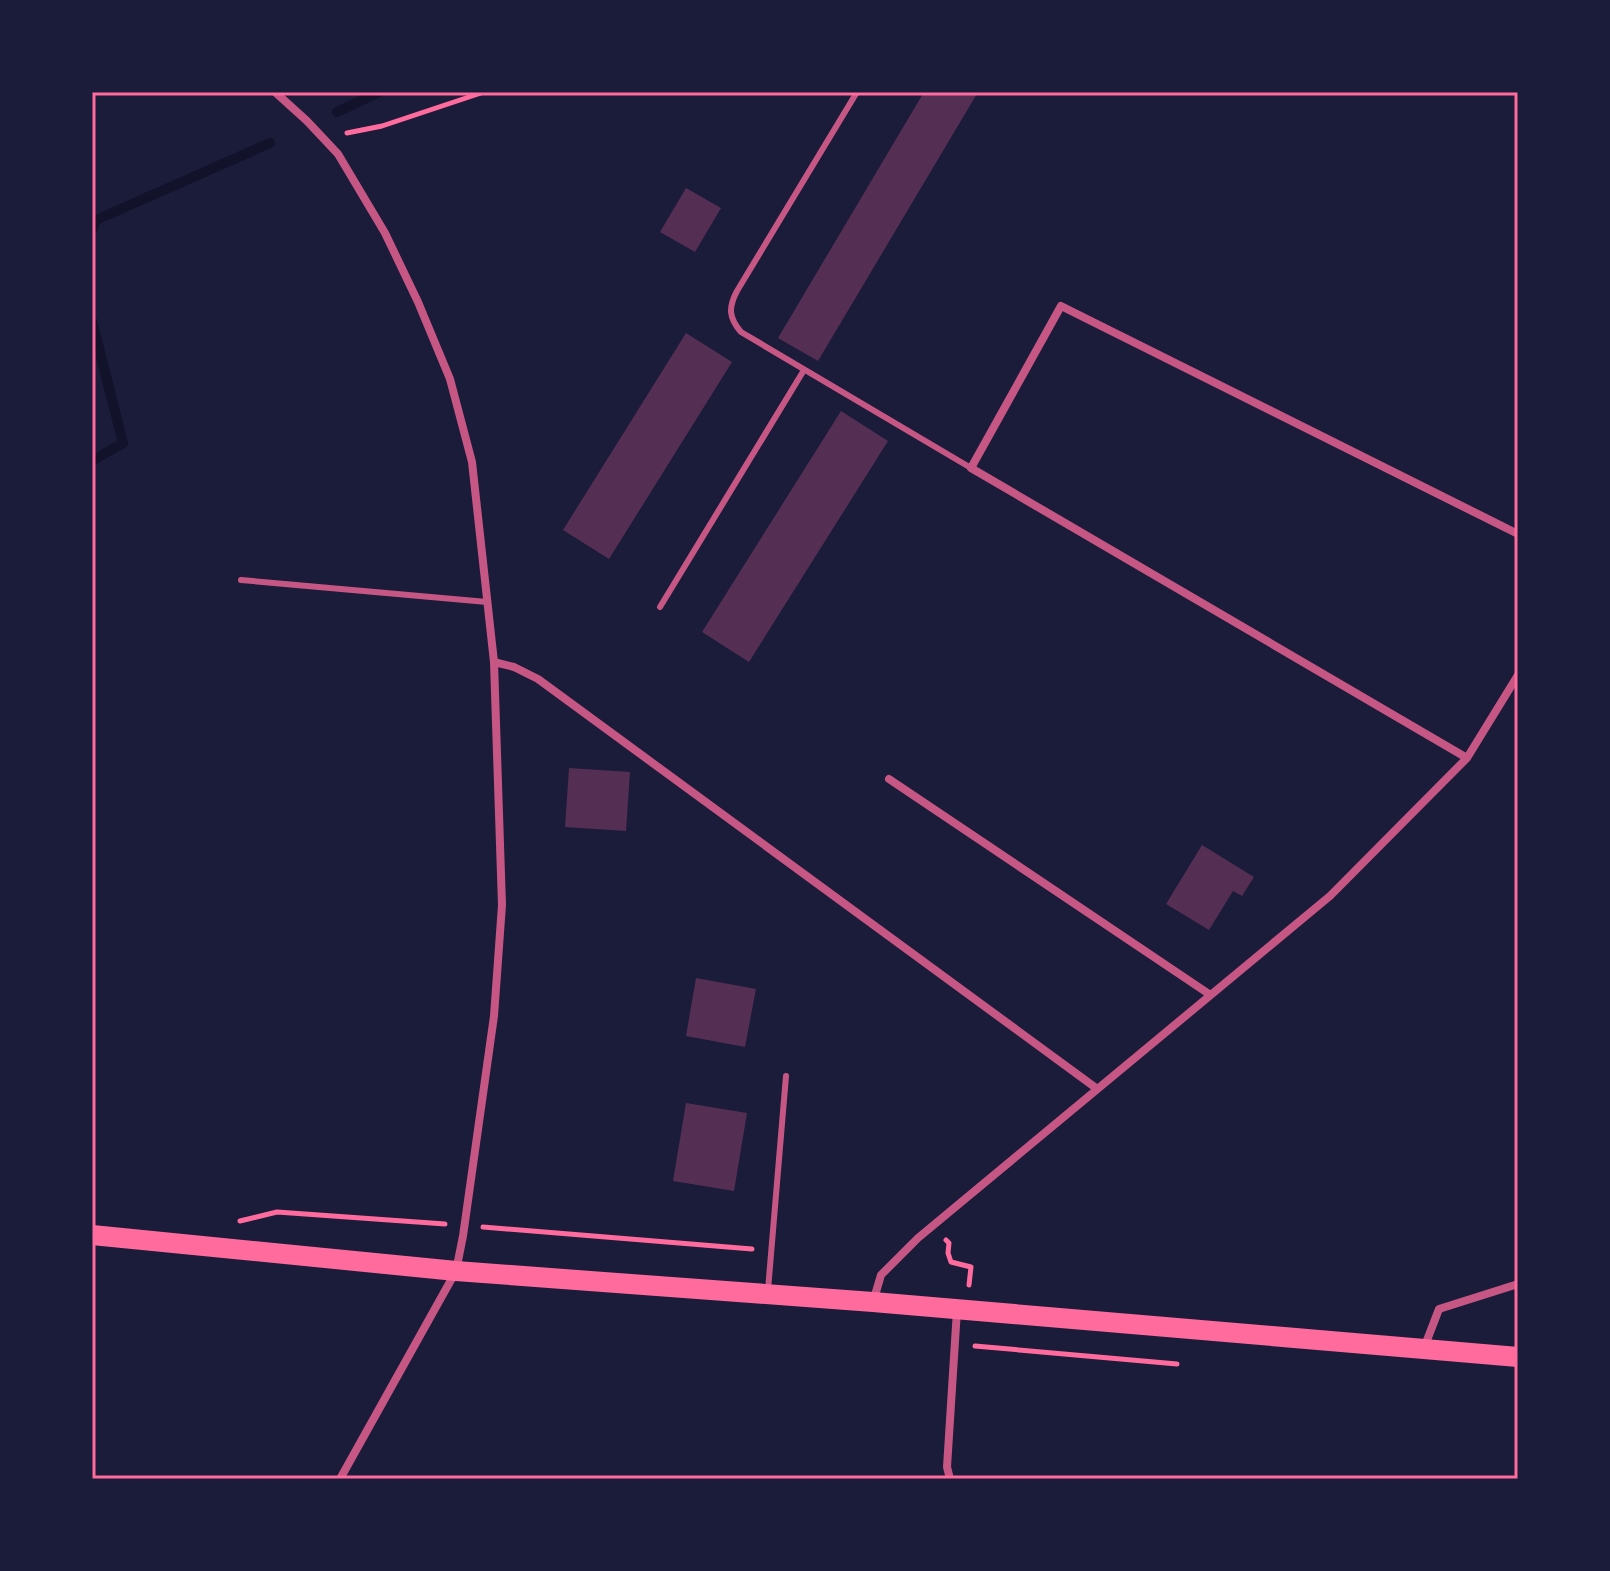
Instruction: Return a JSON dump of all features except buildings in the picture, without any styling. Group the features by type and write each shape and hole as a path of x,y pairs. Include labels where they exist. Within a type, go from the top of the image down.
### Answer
{"main road":[{"path":"92,1235 456,1271 873,1302 1518,1357"}],"street":[{"path":"275,92 338,154 385,233 450,379 472,462 494,662 502,905 494,1016 465,1225 456,1271 340,1479"},
{"path":"1467,758 971,468 1061,306 1518,534"},
{"path":"494,662 514,667 538,679 1096,1088"},
{"path":"873,1302 881,1275 932,1226 1330,896 1467,758 1518,675"},
{"path":"889,779 1209,994"},
{"path":"1424,1349 1439,1309 1518,1284"},
{"path":"950,1479 947,1467 957,1309"}],"lane":[{"path":"857,92 730,305 732,322 741,332 971,468"},
{"path":"660,607 804,370"},
{"path":"241,580 487,602"},
{"path":"768,1294 786,1076"}],"path":[{"path":"323,138 382,126 484,92"},
{"path":"242,1221 277,1212 771,1250"},
{"path":"932,1226 949,1243 951,1262 971,1267"},
{"path":"966,1346 1177,1364"}],"waterway":[{"path":"337,112 379,92"},
{"path":"92,230 96,220 270,143"},
{"path":"92,321 123,443 92,461"}]}
